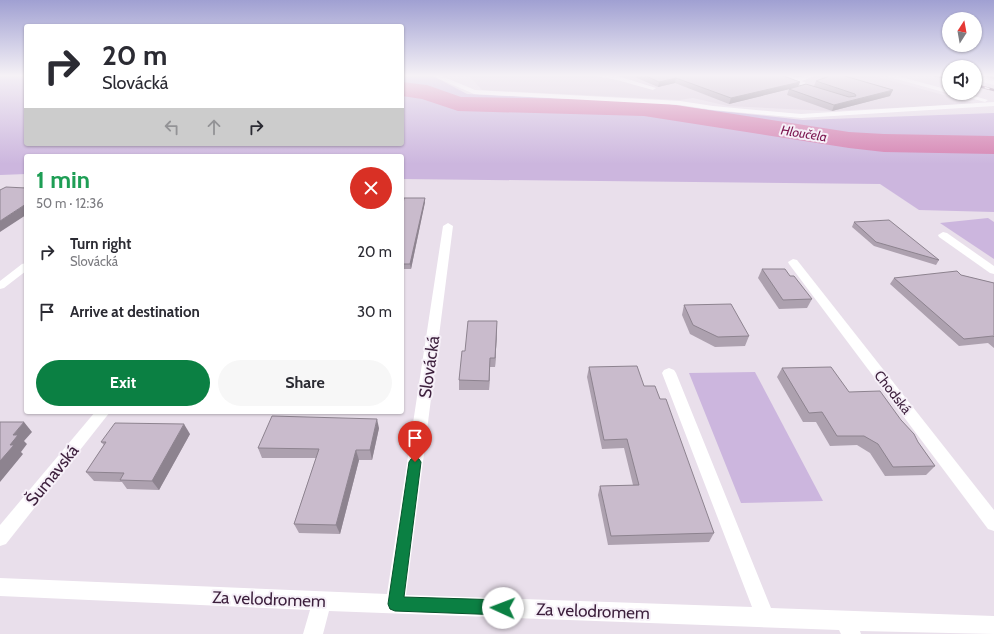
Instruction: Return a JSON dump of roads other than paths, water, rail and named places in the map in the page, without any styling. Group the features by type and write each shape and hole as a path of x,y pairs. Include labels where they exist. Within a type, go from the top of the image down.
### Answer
{"street":[{"path":"690,105 802,116 971,105"},
{"name":"Slovácká","path":"395,604 448,226"},
{"path":"943,235 994,271"},
{"name":"Chodská","path":"793,262 994,523"},
{"path":"0,286 24,268"},
{"path":"669,373 765,618"},
{"name":"Šumavská","path":"0,538 101,414"},
{"name":"Za velodromem","path":"0,587 765,618 848,627 994,626"},
{"path":"312,634 322,601"}],"waterway":[{"name":"Hloučela","path":"485,105 644,108 849,140 884,143 994,145"}]}
